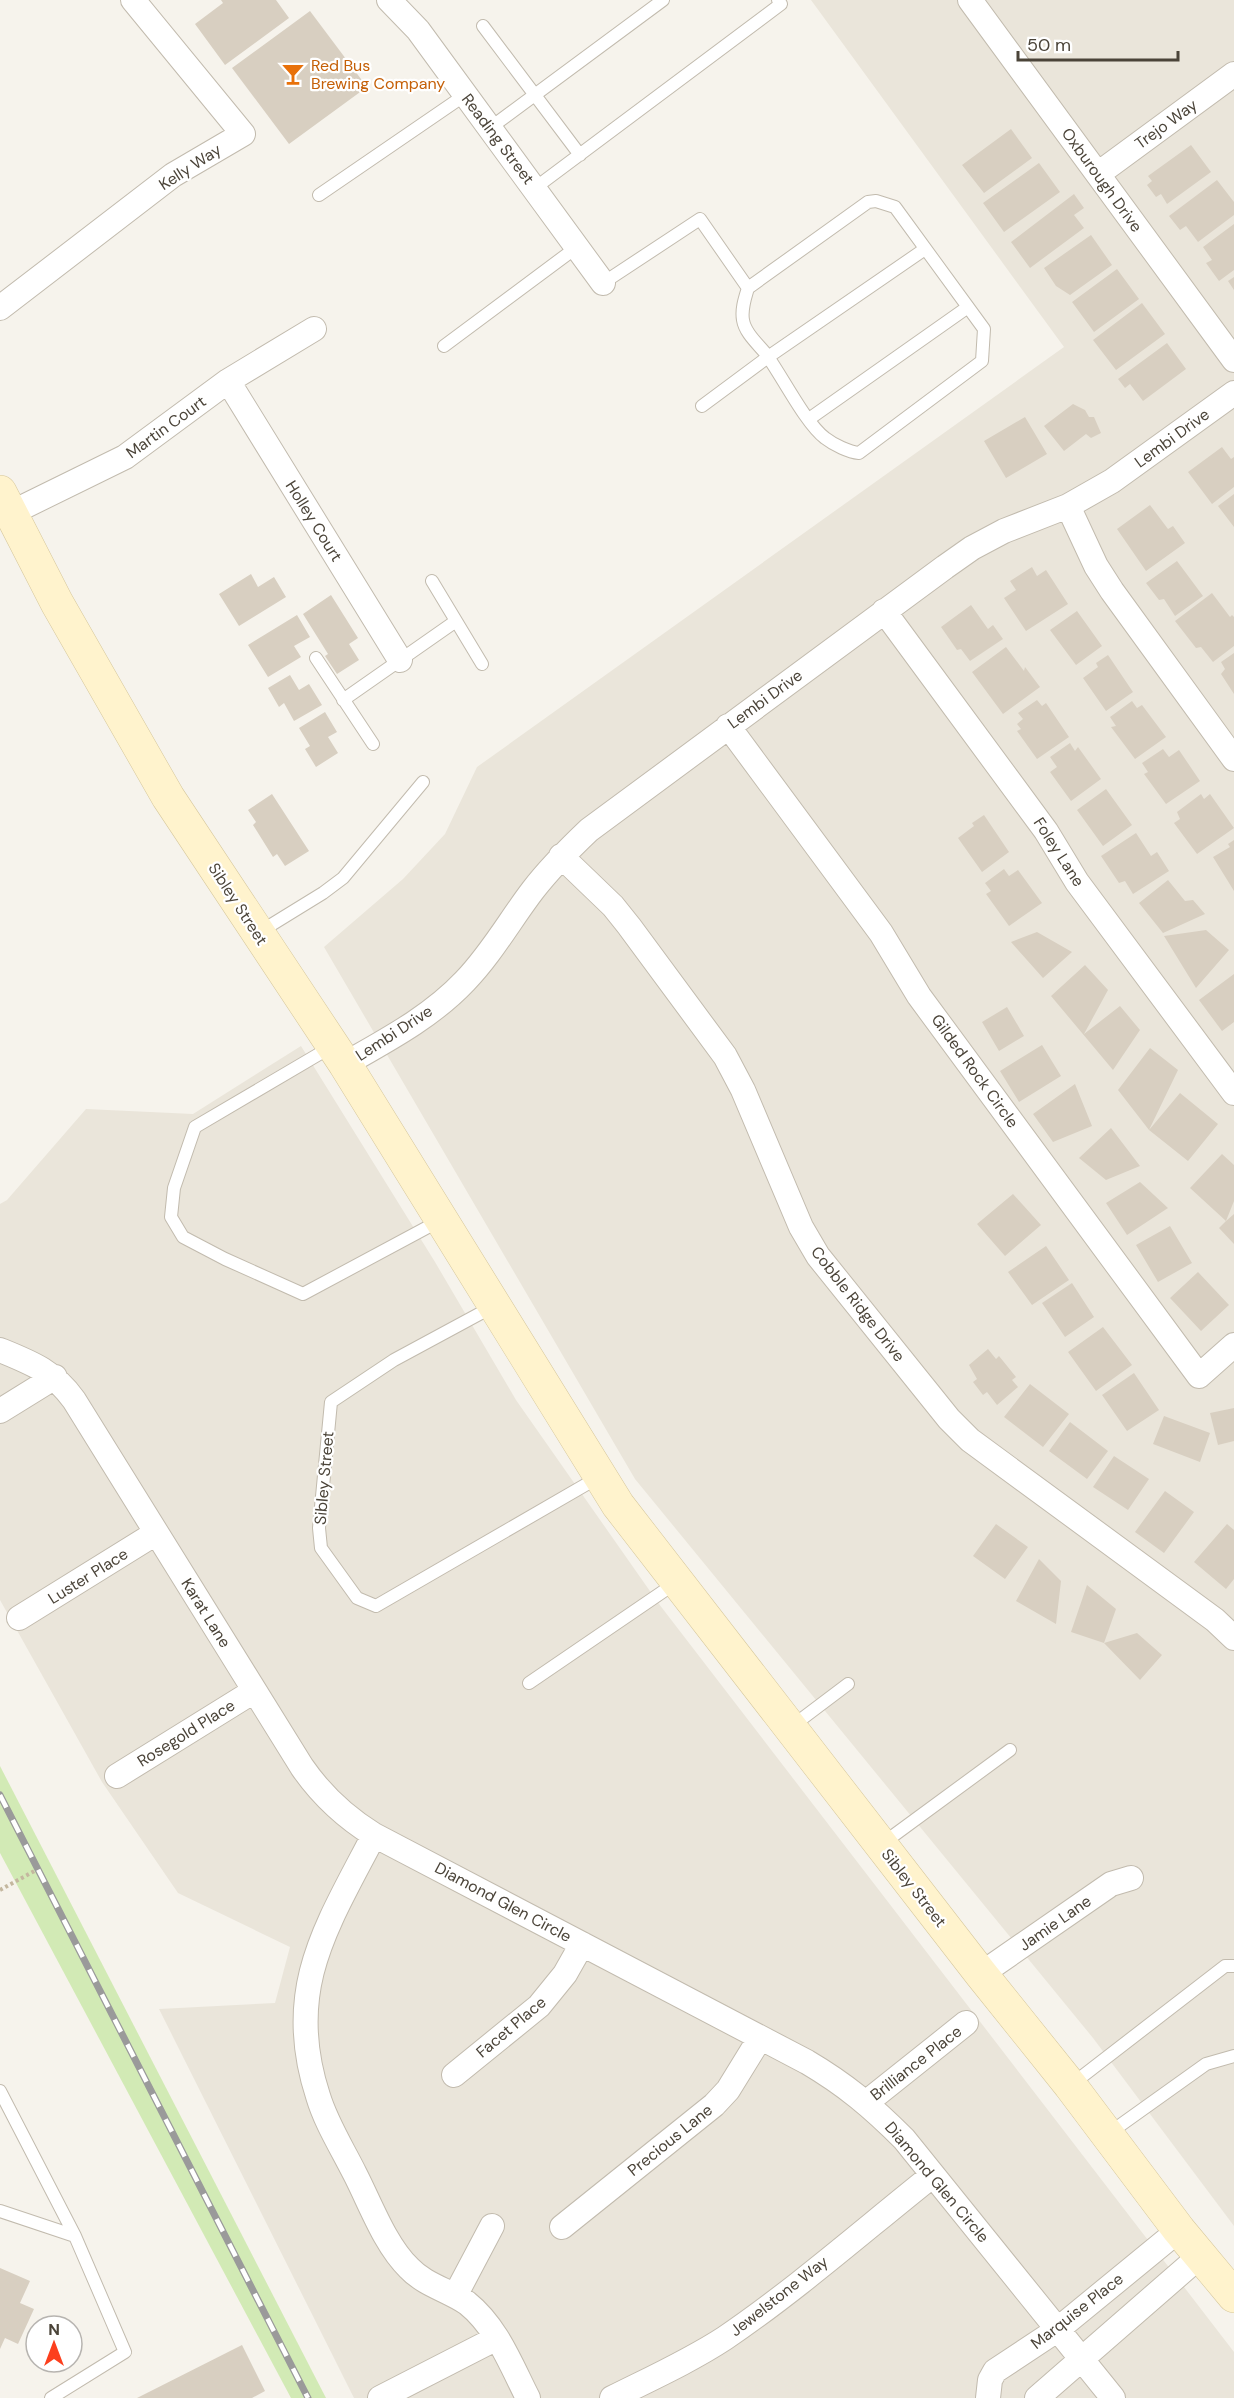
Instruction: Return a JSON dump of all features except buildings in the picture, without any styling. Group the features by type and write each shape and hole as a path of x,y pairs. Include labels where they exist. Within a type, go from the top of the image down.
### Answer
{"street":[{"name":"Kelly Way","path":"0,308 173,175 243,134 133,0"},
{"name":"Reading Street","path":"389,0 418,30 603,283"},
{"name":"Oxburough Drive","path":"970,0 1234,360"},
{"name":"Trejo Way","path":"1098,174 1234,74"},
{"name":"Martin Court","path":"5,502 125,457 181,418 228,381 314,329"},
{"name":"Holley Court","path":"228,381 400,660"},
{"name":"Lembi Drive","path":"339,1055 409,1027 464,982 496,946 532,891 561,856 589,830 728,726 972,548 1004,531 1068,506 1112,481 1234,393"},
{"name":"Sibley Street","path":"5,502 57,603 168,797 339,1055 618,1505 981,1974 1070,2085 1179,2230 1234,2296"},
{"path":"1068,506 1096,566 1112,591 1234,759"},
{"name":"Foley Lane","path":"884,612 1046,831 1077,882 1234,1093"},
{"name":"Gilded Rock Circle","path":"728,726 881,933 919,996 1199,1376 1234,1345"},
{"name":"Cobble Ridge Drive","path":"561,856 613,906 725,1056 743,1090 801,1227 818,1256 949,1419 970,1440 1215,1620 1234,1638"},
{"path":"0,1350 27,1361 55,1377 0,1411"},
{"name":"Karat Lane","path":"55,1377 74,1400 313,1783 341,1812 374,1835"},
{"name":"Luster Place","path":"19,1618 156,1533"},
{"name":"Rosegold Place","path":"117,1776 255,1691"},
{"path":"374,1835 323,1933 309,1977 305,2038 310,2068 324,2112 399,2257 421,2278 455,2296 479,2314 497,2338 528,2398"},
{"name":"Diamond Glen Circle","path":"374,1835 760,2038 837,2080 867,2102 904,2139 1113,2398"},
{"name":"Jamie Lane","path":"981,1974 1111,1884 1131,1878"},
{"name":"Facet Place","path":"454,2075 539,2006 566,1974 582,1944"},
{"name":"Brilliance Place","path":"867,2102 966,2023"},
{"name":"Precious Lane","path":"562,2227 714,2104 728,2090 760,2038"},
{"name":"Jewelstone Way","path":"612,2398 724,2338 762,2311 933,2175"},
{"path":"455,2296 492,2226"},
{"name":"Marquise Place","path":"988,2398 990,2380 995,2372 1057,2330 1179,2230"},
{"path":"1037,2398 1081,2357 1200,2256"},
{"path":"380,2398 497,2338"}],"lane":[{"path":"490,128 663,0"},
{"path":"535,188 781,4 778,0"},
{"path":"483,26 580,154"},
{"path":"319,195 465,95"},
{"path":"868,202 883,202 896,207 984,329 982,361 860,453 852,452 825,438 809,419 768,357 746,329 743,319 748,288 868,202"},
{"path":"603,283 700,219 748,288"},
{"path":"444,346 577,247"},
{"path":"702,406 768,357 925,249"},
{"path":"809,419 968,308"},
{"path":"432,581 482,664"},
{"path":"343,700 456,621"},
{"path":"316,658 373,744"},
{"path":"258,934 323,893 342,878 423,782"},
{"path":"339,1055 195,1127 174,1188 171,1217 183,1237 225,1259 303,1294 441,1220"},
{"name":"Sibley Street","path":"495,1306 394,1360 331,1402 319,1528 321,1548 357,1598 376,1606 600,1476"},
{"path":"530,1683 678,1582"},
{"path":"790,1728 848,1684"},
{"path":"881,1845 1010,1750"},
{"path":"1070,2085 1225,1966 1234,1966"},
{"path":"1107,2134 1206,2064 1234,2056"},
{"path":"0,2091 75,2236 125,2352 51,2398"},
{"path":"0,2211 75,2236"}],"path":[{"path":"0,1890 38,1869"}],"shaded area":[{"path":"811,0 1234,0 1234,2226 1093,2038 635,1479 324,947 403,879 445,834 477,767 1064,347"},
{"path":"301,1046 435,1262 516,1400 659,1604 1234,2352 1234,2398 354,2398 159,2009 275,2003 290,1947 178,1893 102,1782 0,1600 0,1204 7,1200 86,1109 193,1114"}],"green space":[{"path":"0,1766 326,2398 291,2398 0,1853"}],"railway":[{"path":"0,1795 308,2398"}],"place":[{"name":"Red Bus Brewing Company","path":"293,74"}]}
